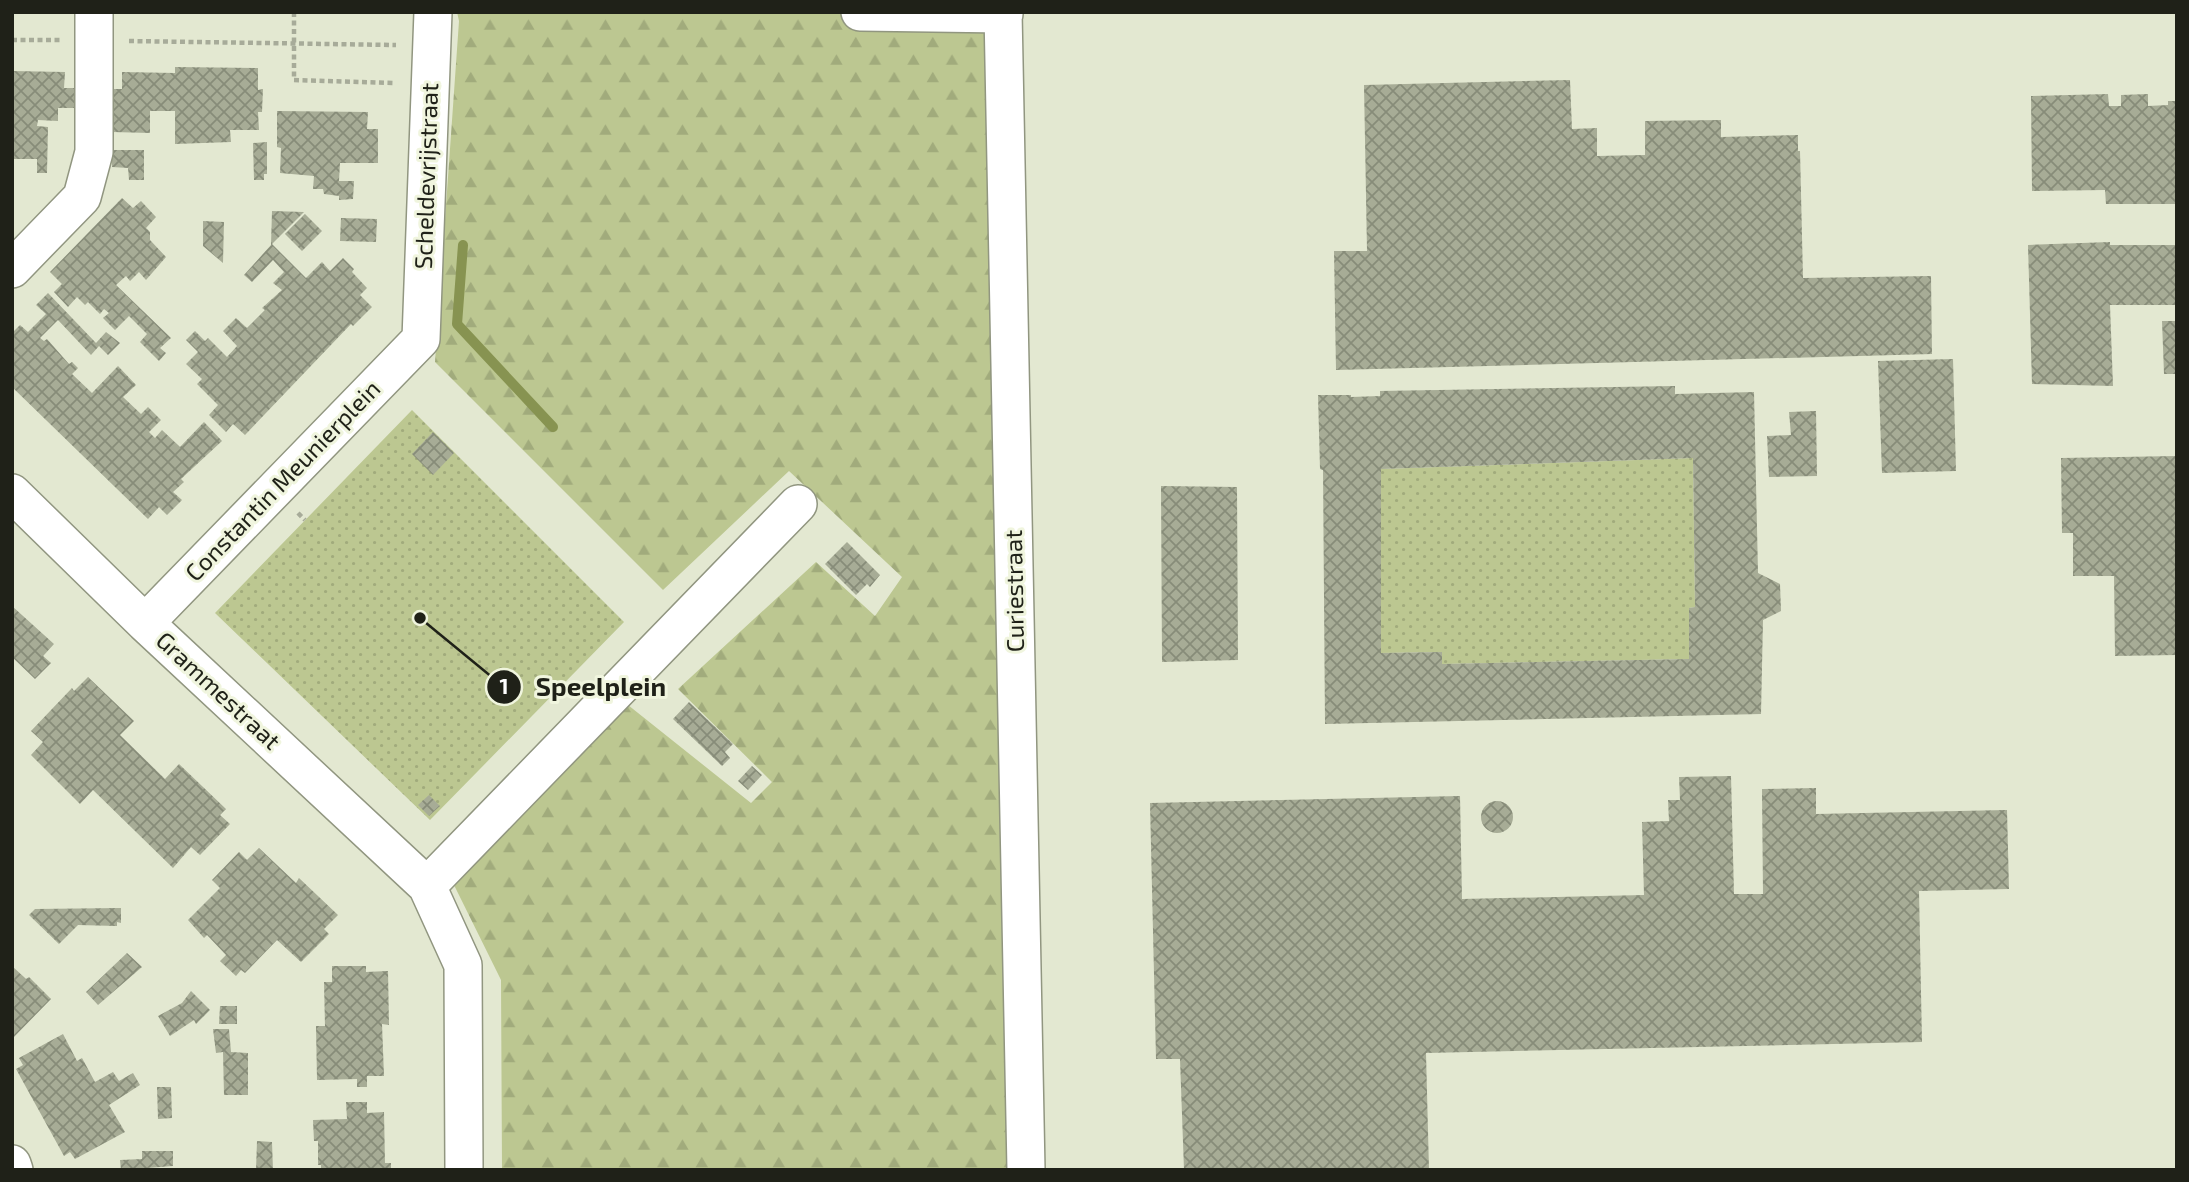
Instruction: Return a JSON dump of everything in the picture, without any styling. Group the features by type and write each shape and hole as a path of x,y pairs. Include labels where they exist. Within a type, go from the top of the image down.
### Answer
{"street":[{"path":"860,12 1004,13"},
{"name":"Curiestraat","path":"1004,13 1026,1170"},
{"path":"12,269 82,197 94,152 94,26"},
{"name":"Scheldevrijstraat","path":"421,340 433,29"},
{"name":"Constantin Meunierplein","path":"145,623 421,340"},
{"name":"Grammestraat","path":"12,493 145,623 427,886"},
{"path":"464,1170 463,965 427,886 798,504"},
{"path":"12,1164 14,1170"}],"path":[{"path":"294,12 293,80 430,84"},
{"path":"12,40 94,26 294,41 433,29"}],"green space":[{"path":"457,12 993,12 1013,1170 502,1170 501,980 454,885 628,705 751,803 772,782 678,689 816,562 875,616 902,577 789,471 663,590 435,362 459,21"},
{"path":"412,410 624,622 430,820 215,613"},
{"path":"1693,458 1695,607 1689,608 1689,659 1442,664 1442,652 1381,653 1381,469"}],"building":[{"path":"175,67 258,68 258,90 263,89 262,112 258,112 259,130 230,130 231,142 175,144 175,111 150,111 150,133 112,132 113,89 122,89 122,72 175,73"},
{"path":"12,71 65,72 64,88 75,88 75,108 58,108 58,121 38,120 37,126 48,127 47,173 37,173 37,159 13,159"},
{"path":"1570,80 1572,129 1597,128 1597,156 1645,155 1645,121 1721,120 1721,137 1798,135 1803,278 1931,276 1932,354 1336,370 1334,251 1367,251 1364,85"},
{"path":"2108,94 2109,106 2121,106 2121,95 2148,94 2148,106 2168,105 2168,101 2177,101 2177,204 2106,204 2105,190 2032,191 2031,96"},
{"path":"277,111 368,112 367,129 378,129 378,163 340,163 339,181 354,181 353,199 339,200 339,196 324,194 323,189 313,189 314,176 280,173 281,148 277,147"},
{"path":"267,142 267,174 264,174 264,180 254,180 253,143"},
{"path":"112,150 144,150 144,180 129,180 128,168 112,167"},
{"path":"122,198 133,208 141,201 156,217 146,228 150,232 150,240 166,257 146,280 139,272 130,281 126,276 116,285 171,338 160,348 166,353 159,361 140,342 147,334 129,316 115,330 103,318 109,313 104,309 100,314 88,302 85,305 77,297 68,307 54,292 62,284 50,272"},
{"path":"272,211 304,212 272,244 306,278 322,262 330,271 343,258 367,288 360,295 372,307 353,326 351,324 245,435 233,424 226,432 209,415 218,405 197,384 202,379 186,364 198,352 186,340 195,331 205,341 208,338 227,357 237,346 223,331 236,318 247,328 265,310 262,308 282,290 273,283 284,272 273,260 252,282 244,275 271,245"},
{"path":"305,214 322,231 302,251 285,234"},
{"path":"341,218 377,219 376,242 340,241"},
{"path":"203,221 224,222 223,263 203,246"},
{"path":"2110,242 2110,245 2177,245 2177,305 2110,305 2113,386 2032,384 2028,245"},
{"path":"48,293 96,343 106,332 120,343 108,355 99,346 91,355 58,320 40,338 44,341 47,339 69,364 72,362 78,368 72,374 92,393 118,366 136,385 123,397 141,414 148,407 161,420 149,432 155,438 162,430 180,447 204,422 222,441 181,479 184,482 173,492 182,500 167,515 159,507 148,519 12,387 12,333 20,325 28,332 46,314 36,305"},
{"path":"2162,321 2177,321 2177,374 2164,374"},
{"path":"1953,359 1956,471 1882,473 1878,361"},
{"path":"1675,386 1675,394 1754,392 1758,573 1780,584 1781,611 1763,620 1761,714 1325,724 1323,470 1320,469 1318,395 1380,396 1380,391","holes":["1693,458 1695,607 1689,608 1689,659 1442,664 1442,652 1381,653 1381,469"]},
{"path":"1816,411 1817,476 1769,477 1767,436 1791,435 1789,412"},
{"path":"433,432 454,453 433,475 412,454"},
{"path":"2177,456 2177,655 2115,656 2114,576 2073,576 2073,533 2062,533 2061,458"},
{"path":"1161,486 1237,487 1238,660 1162,662"},
{"path":"847,542 880,575 870,587 867,584 856,595 825,564"},
{"path":"12,606 54,644 43,656 51,663 35,679 12,657"},
{"path":"88,677 134,721 120,735 165,779 179,764 226,809 220,815 230,824 200,855 191,847 173,868 93,790 80,804 31,755 43,742 31,731 72,688 74,691"},
{"path":"689,702 733,744 725,752 730,758 722,766 673,719"},
{"path":"752,766 762,775 748,790 738,781"},
{"path":"1731,776 1734,894 1763,894 1762,789 1816,788 1816,814 2007,810 2009,889 1919,891 1922,1042 1426,1053 1429,1170 1184,1170 1180,1059 1156,1059 1150,803 1460,796 1462,899 1644,895 1642,822 1669,821 1668,800 1680,800 1679,777"},
{"path":"429,795 440,806 429,816 418,805"},
{"path":"1497,801 1508,806 1513,817 1508,828 1497,833 1486,828 1481,817 1486,806"},
{"path":"259,848 296,883 299,878 338,915 324,929 329,934 301,962 277,940 245,973 241,970 236,976 220,961 226,955 207,935 204,938 188,920 220,888 212,880 239,852 247,860"},
{"path":"121,908 121,923 117,922 117,926 78,925 59,944 29,915 35,909"},
{"path":"127,953 142,967 98,1005 86,992"},
{"path":"12,966 26,979 29,977 51,999 12,1039"},
{"path":"332,966 366,966 366,972 388,971 389,1025 382,1024 384,1076 367,1076 367,1087 357,1087 357,1079 317,1080 316,1026 325,1026 324,982 332,982"},
{"path":"191,991 210,1010 196,1024 194,1020 170,1036 158,1016 182,1003"},
{"path":"220,1006 237,1006 237,1024 219,1024"},
{"path":"213,1029 229,1029 231,1052 248,1053 248,1095 224,1095 223,1052 216,1053"},
{"path":"63,1034 77,1061 82,1058 95,1082 113,1072 119,1081 133,1073 140,1085 109,1105 125,1132 75,1159 70,1152 64,1156 16,1069 23,1065 19,1058"},
{"path":"157,1087 171,1087 172,1118 158,1119"},
{"path":"346,1102 367,1102 367,1113 384,1112 385,1163 391,1163 391,1170 321,1170 321,1165 318,1165 318,1141 314,1141 313,1120 347,1119"},
{"path":"257,1141 272,1142 273,1170 256,1170"},
{"path":"142,1151 173,1151 173,1166 121,1170 120,1160 142,1159"}],"waterway":[{"path":"463,245 457,324 553,427"}],"place":[{"name":"Speelplein","path":"420,618"}]}
